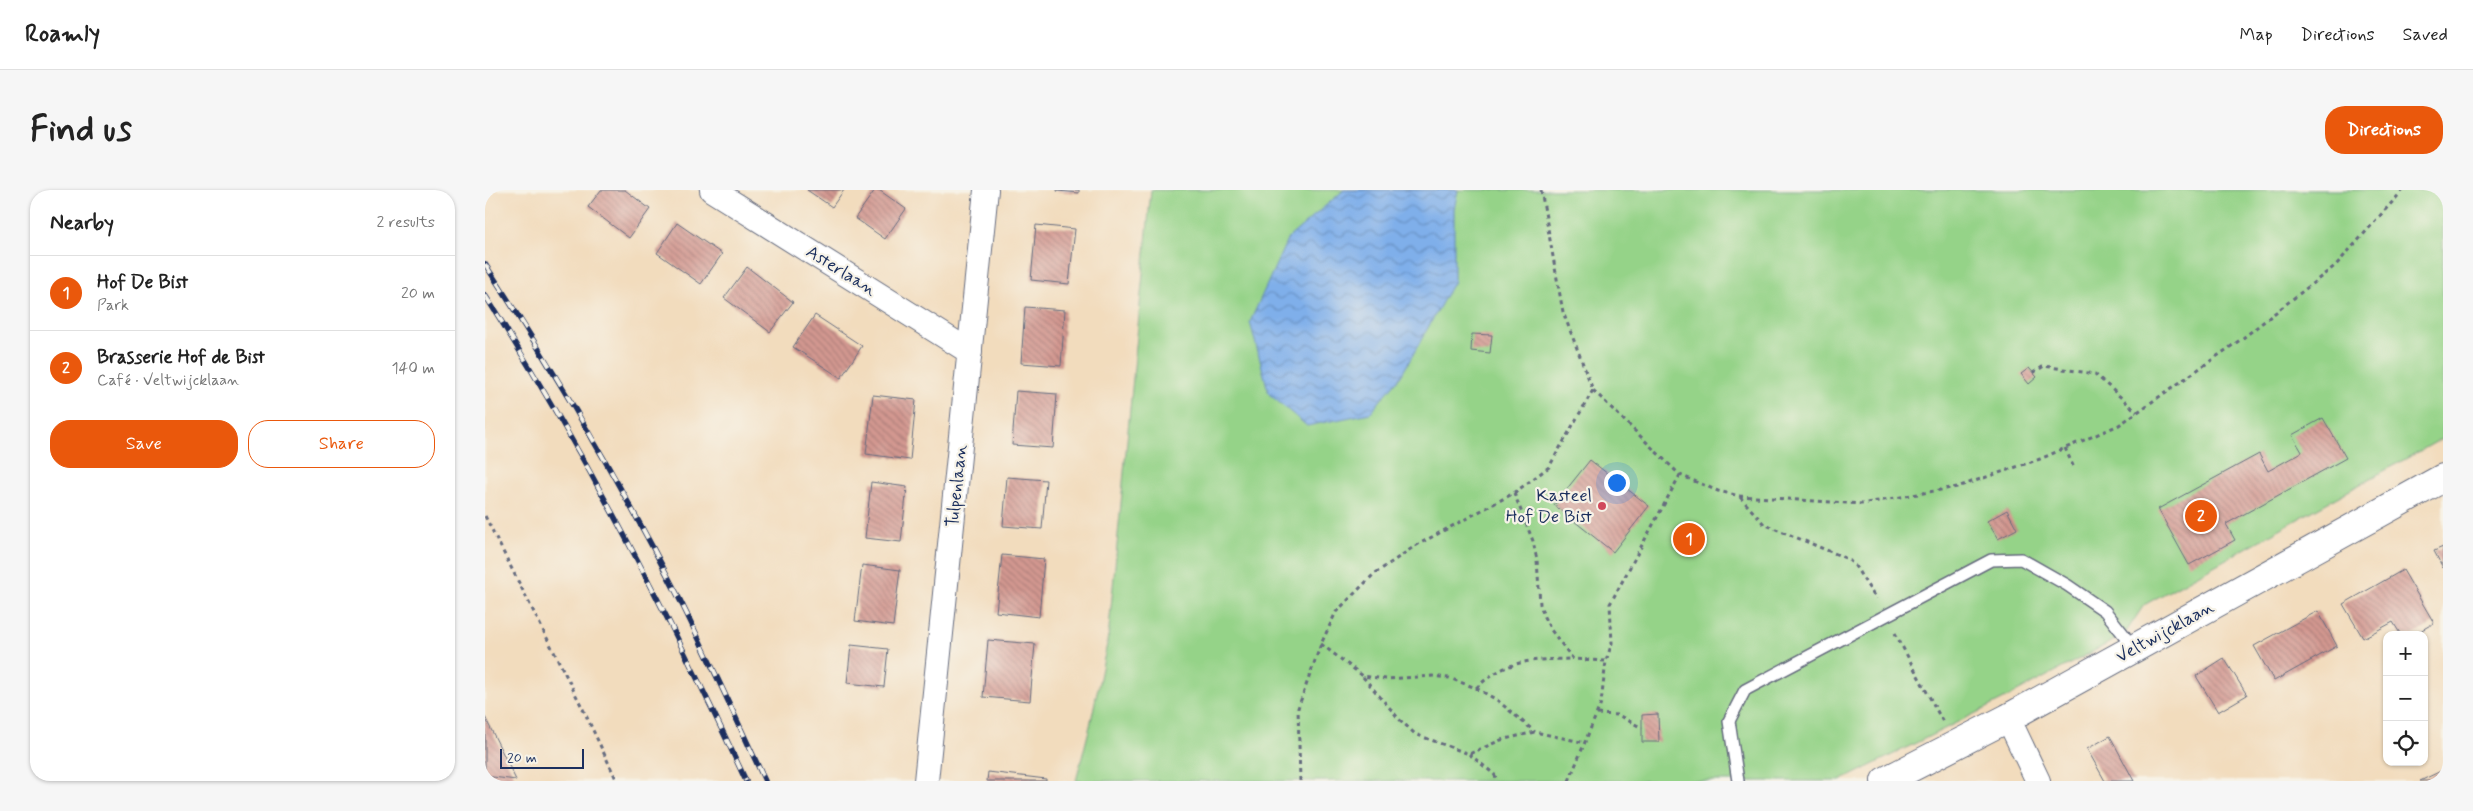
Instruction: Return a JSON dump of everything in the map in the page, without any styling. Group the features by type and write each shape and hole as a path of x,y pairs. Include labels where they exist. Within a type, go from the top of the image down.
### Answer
{"street":[{"name":"Asterlaan","path":"712,190 971,352"},
{"name":"Tulpenlaan","path":"926,781 987,190"},
{"name":"Veltwijcklaan","path":"1885,781 2008,718 2443,478"},
{"path":"2008,718 2038,781"}],"lane":[{"path":"1737,781 1729,721 1745,690 1991,560 2021,559 2067,585 2105,610 2124,635 2132,650"}],"path":[{"path":"1541,190 1563,312 1593,390 1680,475 1718,491 1740,496 1861,504 1957,487 2065,448 2119,425 2243,338 2336,265 2403,190"},
{"path":"2033,373 2044,366 2095,374 2137,412"},
{"path":"1300,781 1298,708 1321,644 1336,612 1374,574 1415,546 1514,494 1549,468 1593,390"},
{"path":"2065,448 2074,468"},
{"path":"1569,781 1601,703 1606,661 1612,643 1610,604 1680,475"},
{"path":"1514,494 1533,541 1537,560 1539,604 1551,630 1573,659"},
{"path":"1740,496 1764,524 1848,559 1855,566 1885,616 1955,745"},
{"path":"485,516 579,700 617,781"},
{"path":"1321,644 1363,676 1400,720 1415,734 1469,754 1494,774 1498,781"},
{"path":"1476,688 1488,676 1514,662 1573,659 1606,661"},
{"path":"1363,676 1386,679 1432,676 1449,678 1476,688 1497,700 1535,732"},
{"path":"1597,714 1618,716 1642,728"},
{"path":"1469,754 1501,740 1535,732 1586,743"}],"green space":[{"path":"1151,190 2443,190 2443,438 2144,605 2124,635 2002,700 1840,781 1076,781 1090,726 1108,639"}],"water":[{"path":"1344,190 1458,190 1454,209 1454,281 1401,376 1370,413 1307,426 1269,394 1250,322 1288,238"}],"building":[{"path":"601,190 625,190 650,209 629,238 588,207"},
{"path":"807,190 844,190 832,207"},
{"path":"875,190 879,190 906,209 885,239 855,218"},
{"path":"1079,190 1079,193 1057,191"},
{"path":"677,223 722,254 701,284 657,253"},
{"path":"1036,225 1075,229 1069,284 1031,280"},
{"path":"747,267 793,302 770,332 724,298"},
{"path":"1025,307 1065,310 1061,366 1021,363"},
{"path":"815,315 862,346 841,378 793,347"},
{"path":"1472,334 1492,335 1490,353 1471,351"},
{"path":"2029,368 2037,377 2029,384 2021,374"},
{"path":"1016,391 1057,394 1053,448 1012,445"},
{"path":"873,395 916,400 910,460 866,454"},
{"path":"2323,418 2346,458 2226,524 2235,540 2189,565 2158,509 2259,454 2268,471 2302,452 2292,435"},
{"name":"Kasteel Hof De Bist","path":"1590,460 1649,506 1613,552 1554,505"},
{"path":"1007,477 1046,480 1042,529 1003,526"},
{"path":"871,482 907,487 901,542 865,538"},
{"path":"2007,510 2017,529 1998,539 1987,521"},
{"path":"2443,547 2443,568 2434,551"},
{"path":"1002,555 1044,559 1039,617 996,612"},
{"path":"862,565 900,570 893,626 855,621"},
{"path":"2403,570 2434,623 2420,631 2399,631 2393,622 2363,638 2343,604"},
{"path":"2318,611 2337,646 2274,681 2254,646"},
{"path":"988,640 1035,644 1030,701 983,697"},
{"path":"851,645 888,649 884,687 847,683"},
{"path":"2224,658 2247,695 2218,712 2196,676"},
{"path":"1658,714 1659,742 1642,742 1642,715"},
{"path":"485,717 516,780 485,776"},
{"path":"2110,736 2134,781 2105,781 2087,749"},
{"path":"2443,770 2443,781 2420,781"},
{"path":"988,772 1046,779 1046,781 987,781"}],"railway":[{"path":"485,264 536,344 654,550 688,615 765,781"},
{"path":"485,295 522,354 591,473 655,594 746,781"}],"place":[{"name":"Kasteel Hof De Bist","path":"1602,506"},
{"name":"Brasserie Hof de Bist","path":"2201,516"},
{"name":"Hof De Bist","path":"1689,539"}]}
